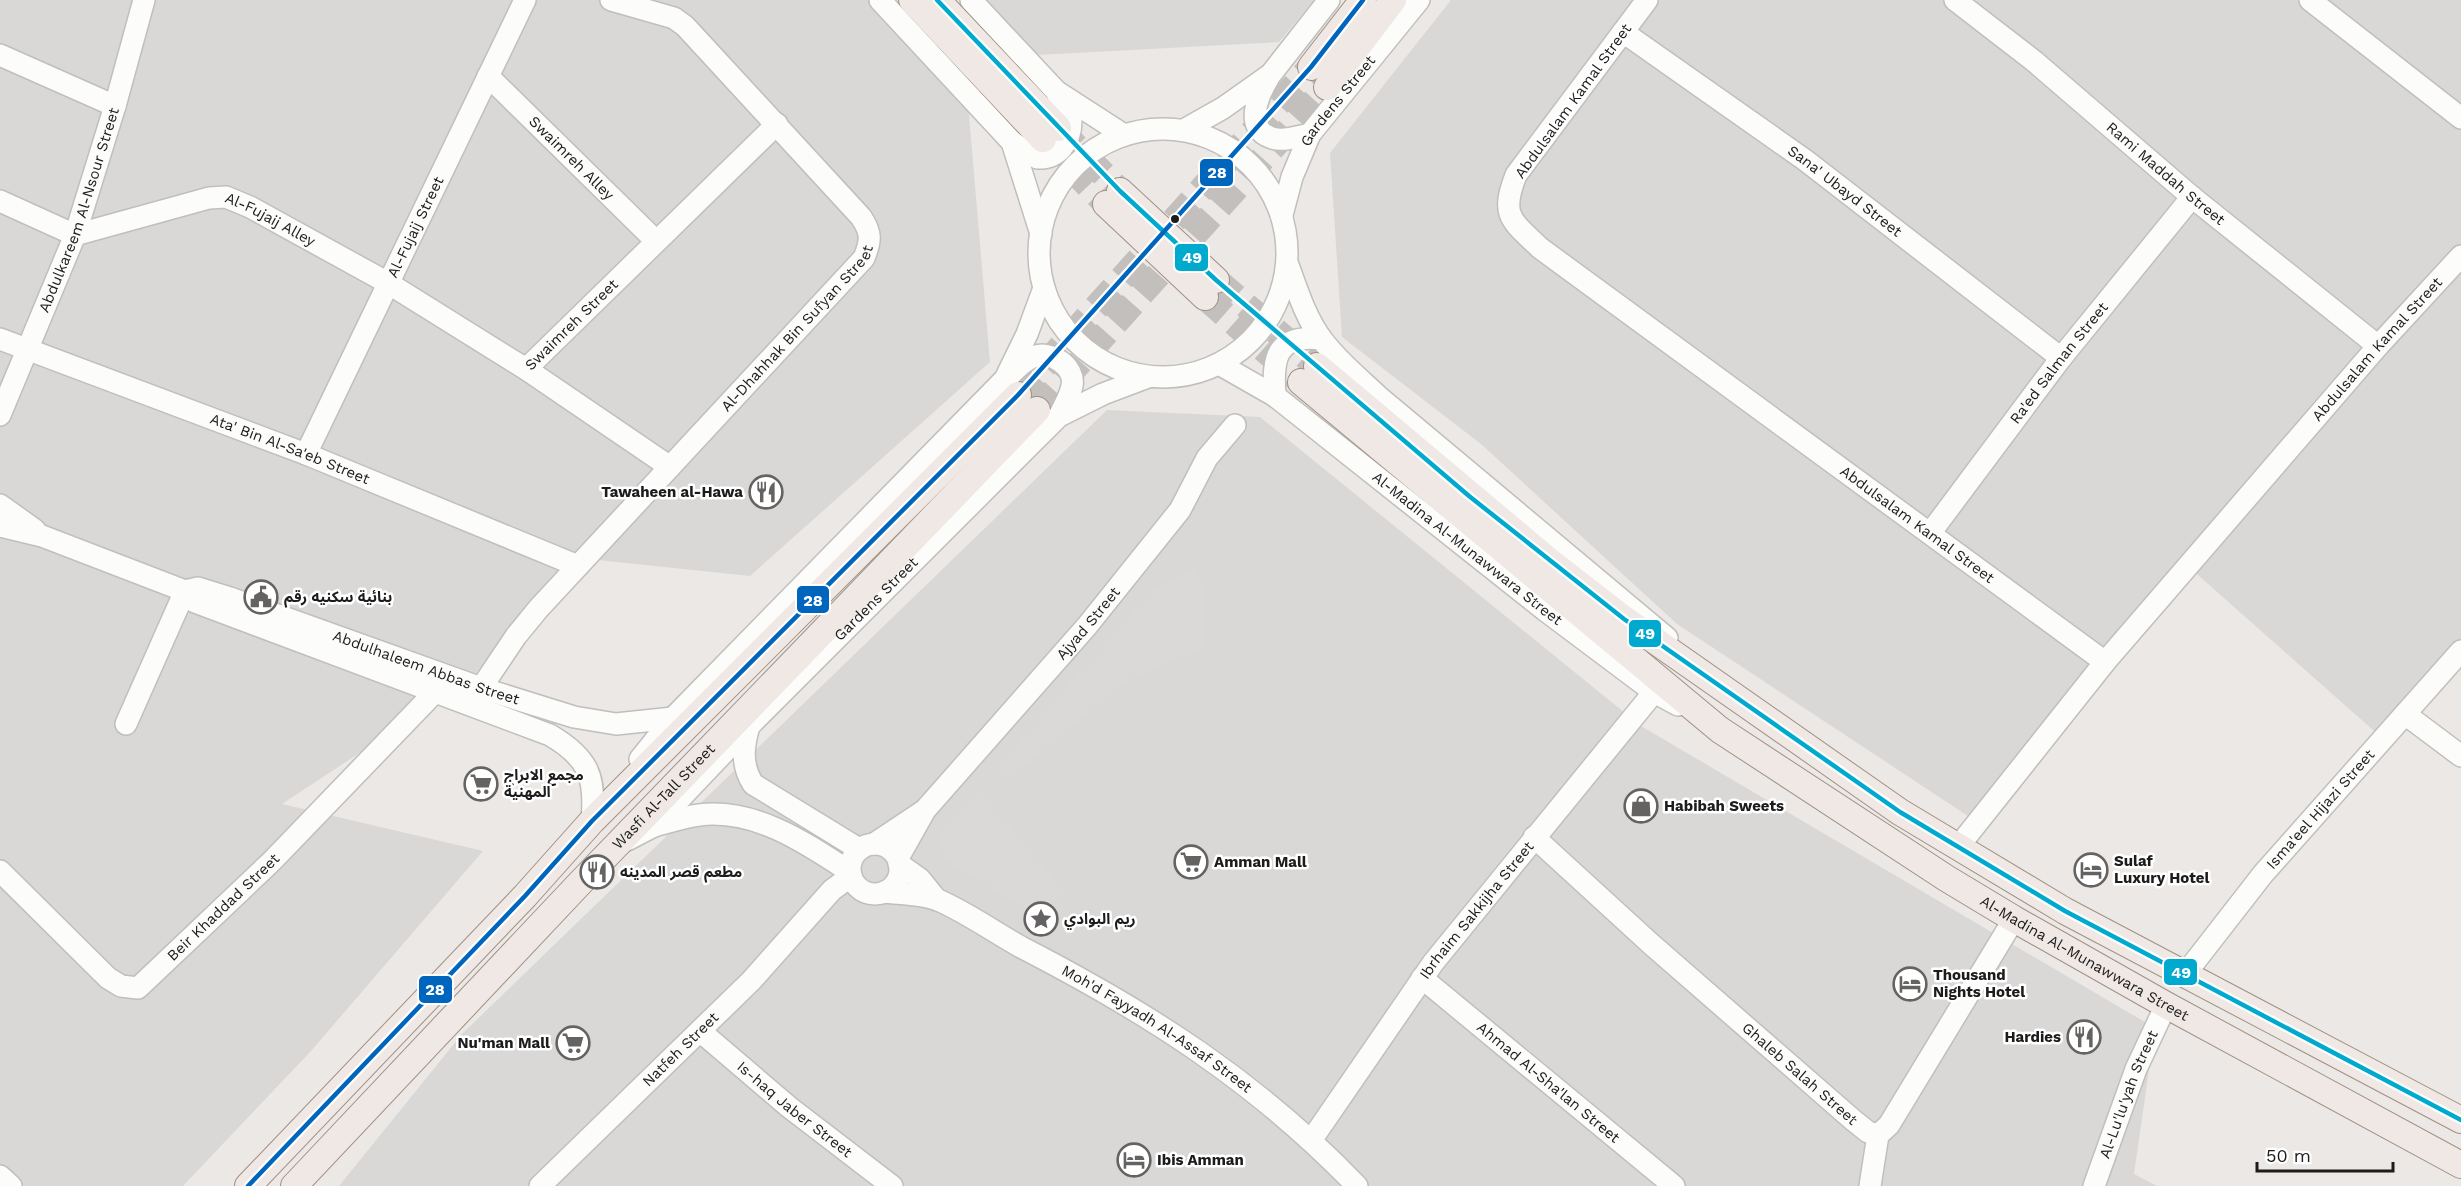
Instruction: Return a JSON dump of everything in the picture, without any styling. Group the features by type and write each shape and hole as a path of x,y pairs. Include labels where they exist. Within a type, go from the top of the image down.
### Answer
{"main road":[{"path":"912,0 1050,134 937,0"},
{"path":"1311,67 1363,0"},
{"path":"1327,87 1393,0"},
{"path":"1113,198 1210,288"},
{"name":"Al-Madina Al-Munawwara Street","path":"2461,1120 2065,911 1846,777 1624,619 1309,374 1720,730 2014,920 2461,1165"},
{"path":"248,1184 517,904 592,821 1030,400"},
{"name":"Wasfi Al-Tall Street","path":"294,1186 619,844 1030,400"}],"street":[{"name":"Abdulkareem Al-Nsour Street","path":"0,415 75,235 116,106 144,0"},
{"name":"Al-Fujaij Street","path":"306,454 525,0"},
{"name":"Al-Dhahhak Bin Sufyan Street","path":"481,688 516,636 864,258 871,241 867,226 861,217 685,26 674,18 611,0"},
{"path":"880,0 1012,142 1036,158 1052,156 1062,149 1071,121 1056,91"},
{"path":"971,0 1056,91 1124,135"},
{"path":"1310,134 1273,139 1264,134 1256,122 1255,109 1259,93 1271,74 1329,0"},
{"name":"Gardens Street","path":"1282,215 1292,177 1310,134 1419,0"},
{"name":"Abdulsalam Kamal Street","path":"1647,0 1516,175 1508,195 1508,211 1517,225 1540,248 2105,662 2378,346 2461,256"},
{"name":"Rami Maddah Street","path":"1955,0 2043,68 2192,197 2378,346"},
{"path":"2310,0 2461,118"},
{"name":"Sana' Ubayd Street","path":"1623,32 1805,160 2061,358"},
{"path":"0,55 116,106"},
{"path":"1184,130 1223,108 1271,74"},
{"name":"Swaimreh Alley","path":"488,76 656,241"},
{"name":"Swaimreh Street","path":"388,283 526,369 777,124"},
{"path":"1154,129 1184,130 1210,137 1226,146 1255,168 1271,190 1282,215 1287,239 1284,285 1266,323 1253,339 1219,364 1185,376 1148,377 1114,367 1083,348 1059,321 1044,288 1040,261 1041,235 1050,202 1068,173 1093,150 1124,135 1154,129"},
{"path":"1012,142 1041,235"},
{"name":"Al-Fujaij Alley","path":"75,235 209,198 226,197 250,207 388,283"},
{"name":"Ra'ed Salman Street","path":"1930,532 2061,358 2192,197"},
{"path":"0,201 75,235"},
{"name":"Al-Madina Al-Munawwara Street","path":"1287,264 1302,303 1321,339 1379,397 1631,606 1721,686"},
{"name":"Gardens Street","path":"619,844 654,826 749,726 1030,400 1027,334 1044,288"},
{"name":"Ata' Bin Al-Sa'eb Street","path":"0,339 306,454 578,566"},
{"path":"1275,396 1273,366 1278,352 1288,343 1299,339 1321,339"},
{"name":"Al-Madina Al-Munawwara Street","path":"1219,364 1275,396 1546,611 1654,692 1720,730"},
{"path":"526,369 670,467"},
{"name":"Gardens Street","path":"611,803 639,760 673,718 1030,400 1103,394 1148,377"},
{"name":"Ajyad Street","path":"898,861 925,810 1116,591 1179,510 1206,458 1235,425"},
{"name":"Abdulhaleem Abbas Street","path":"0,505 42,536"},
{"name":"Abdulhaleem Abbas Street","path":"0,526 42,536 185,591 195,602 537,728 573,750 585,765 592,782 592,821"},
{"name":"Abdulhaleem Abbas Street","path":"185,591 198,588 230,597 481,688 574,717 599,722 636,724 673,718"},
{"path":"126,724 185,591"},
{"name":"Isma'eel Hijazi Street","path":"2186,973 2263,874 2461,651"},
{"path":"1959,847 2105,662"},
{"name":"Beir Khaddad Street","path":"0,871 108,978 121,986 138,988 272,861 435,692"},
{"name":"Ibrhaim Sakkijha Street","path":"1312,1139 1422,978 1534,837 1654,692"},
{"path":"2405,714 2461,756"},
{"path":"654,826 698,815 743,817 807,843 874,892 897,881 898,861 886,846 866,846 753,784 747,774 744,759 749,726"},
{"name":"Ajyad Street","path":"866,846 925,810"},
{"name":"Ghaleb Salah Street","path":"1534,837 1651,944 1844,1113 1868,1132 1878,1136"},
{"path":"850,874 851,860 866,846"},
{"name":"Moh'd Fayyadh Al-Assaf Street","path":"898,861 920,879 937,900"},
{"name":"Natfeh Street","path":"540,1186 751,981 832,890 850,874"},
{"name":"Moh'd Fayyadh Al-Assaf Street","path":"874,892 937,900 1076,975 1178,1036 1246,1085 1312,1139 1357,1186"},
{"name":"Natfeh Street","path":"818,908 874,892"},
{"path":"1870,1186 1878,1136 1889,1125 2014,920"},
{"name":"Ahmad Al-Sha'lan Street","path":"1422,978 1674,1186"},
{"name":"Al-Lu'lu'yah Street","path":"2094,1186 2136,1069 2166,1005"},
{"name":"Is-haq Jaber Street","path":"700,1031 789,1107 892,1186"},
{"path":"0,1176 11,1186"}],"shaded area":[{"path":"0,0 874,0 968,103 990,362 750,576 569,557 470,680 282,804 483,851 311,1051 183,1186 0,1186"},
{"path":"986,0 1314,0 1279,42 1037,55"},
{"path":"1451,0 2461,0 2461,650 2382,738 2190,568 1974,820 1677,624 1481,444 1342,337 1330,153"},
{"path":"1107,410 1260,417 1641,726 2155,1028 2134,1174 2157,1186 339,1186 462,1034"},
{"path":"1194,568 1202,582 1206,647 1128,680 1000,786 999,764 1153,588"},
{"path":"979,788 1065,893 1039,915 959,870 945,857 939,837 948,821"}],"tunnel":[{"path":"1018,395 1311,67"},
{"path":"1037,410 1327,87"},
{"path":"1058,128 1120,191"},
{"path":"1043,139 1106,204"},
{"path":"1216,280 1317,366"},
{"path":"1205,297 1301,382"}],"transit line":[{"name":"49","path":"937,0 1120,191 1216,280 1469,496 1624,619 1900,812 2065,911 2461,1120"},
{"name":"28","path":"248,1186 525,896 592,821 1018,395 1311,67 1363,0"}],"place":[{"name":"Tawaheen al-Hawa","path":"766,492"},
{"name":"بنائية سكنيه رقم","path":"261,597"},
{"name":"مجمع الابراج المهنية","path":"481,784"},
{"name":"Habibah Sweets","path":"1641,806"},
{"name":"Amman Mall","path":"1191,862"},
{"name":"Sulaf Luxury Hotel","path":"2091,870"},
{"name":"مطعم قصر المدينه","path":"597,872"},
{"name":"ريم البوادي","path":"1041,919"},
{"name":"Thousand Nights Hotel","path":"1910,984"},
{"name":"Hardies","path":"2084,1037"},
{"name":"Nu'man Mall","path":"573,1043"},
{"name":"Ibis Amman","path":"1134,1160"}]}
